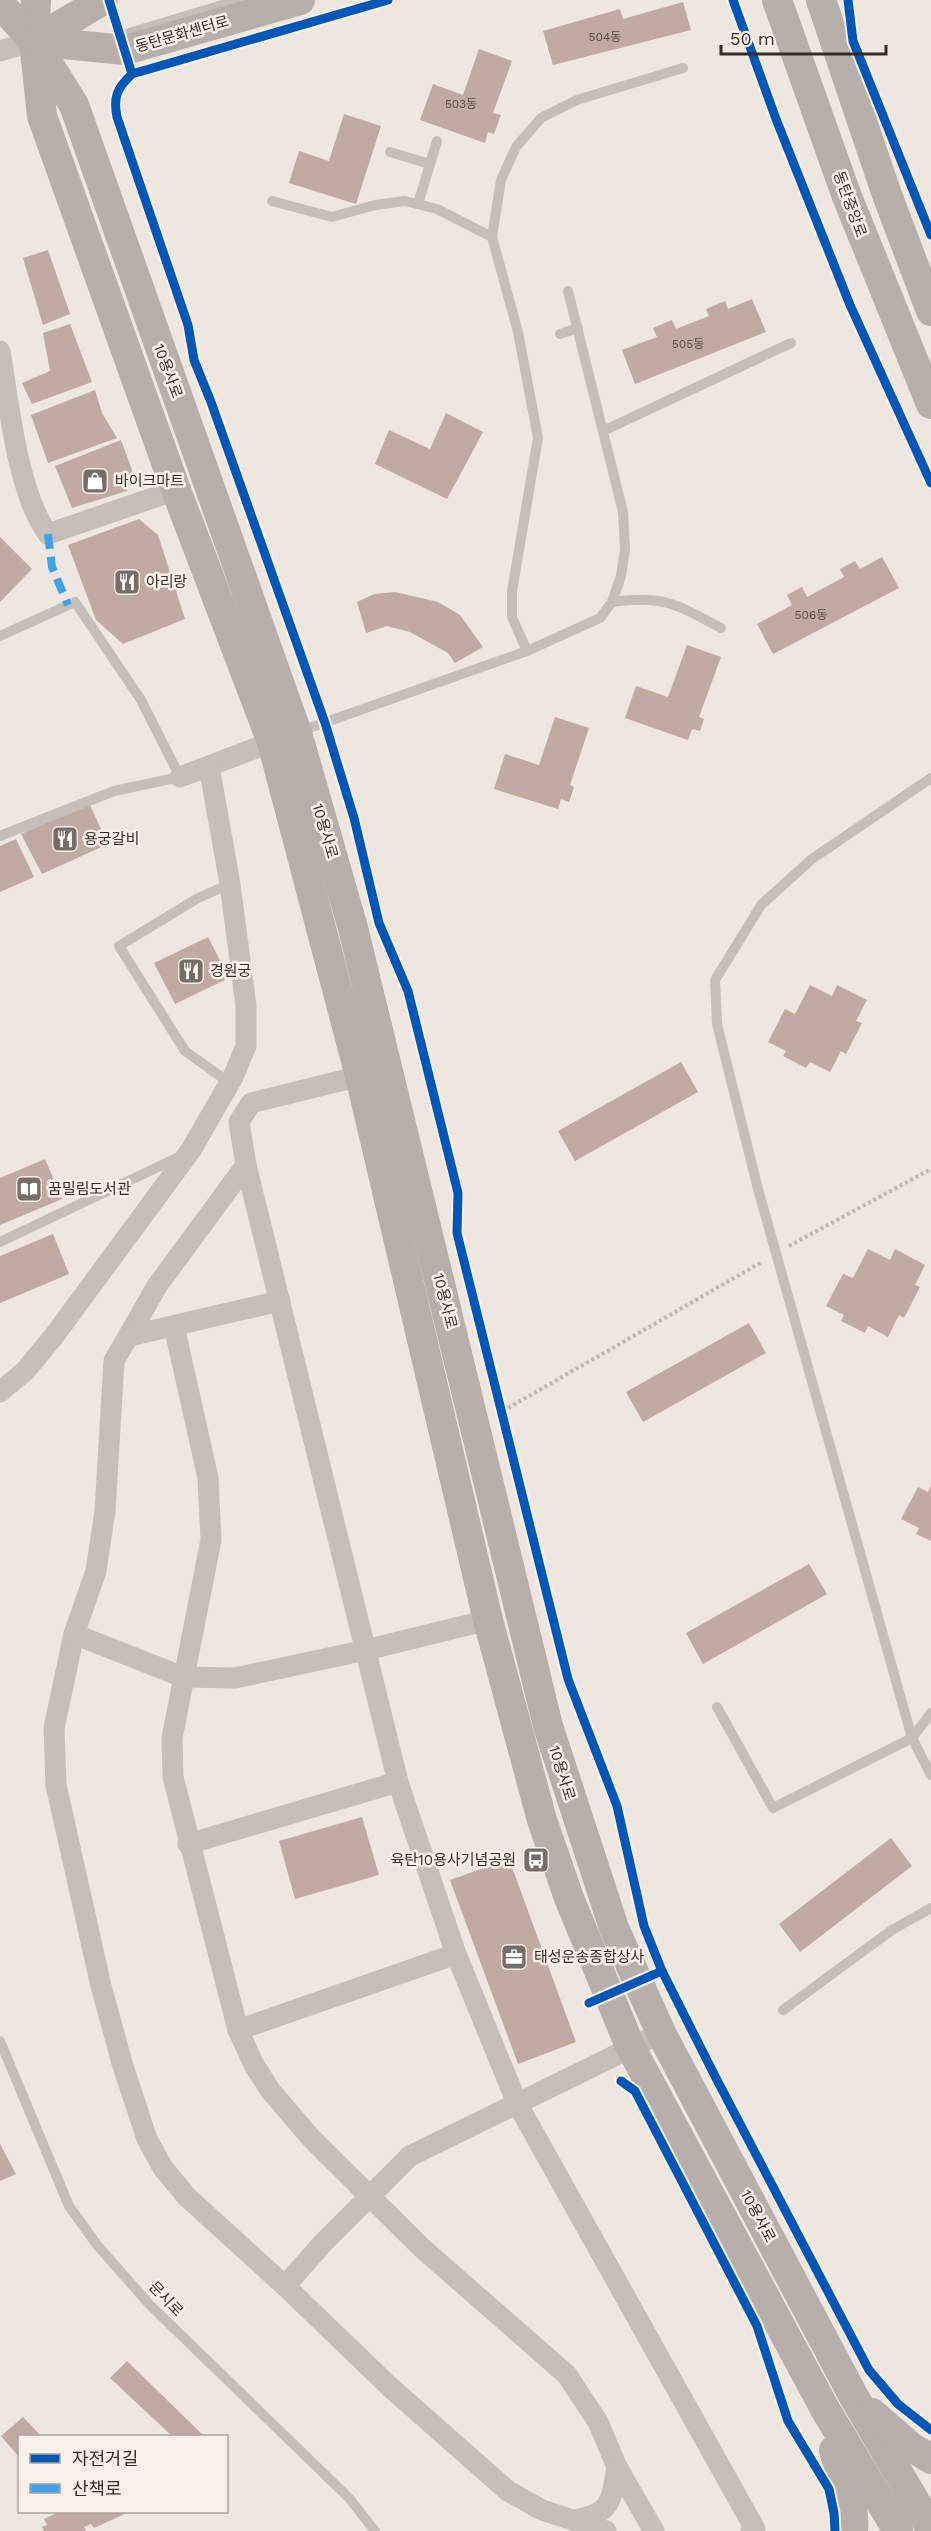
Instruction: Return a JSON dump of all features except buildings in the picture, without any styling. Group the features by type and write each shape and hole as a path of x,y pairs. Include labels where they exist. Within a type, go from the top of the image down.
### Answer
{"street":[{"name":"10용사로","path":"36,0 34,41 42,116 176,490 284,737 360,1076 488,1620 542,1820 569,1898 630,2046 825,2409 898,2531"},
{"path":"0,51 34,41 103,0"},
{"name":"동탄문화센터로","path":"34,41 124,50 300,0"},
{"name":"동탄중앙로","path":"777,0 863,238 931,405"},
{"path":"821,0 882,182 931,310"},
{"name":"10용사로","path":"0,4 34,41 74,105 284,737 353,928 548,1726 614,1928 661,2032 854,2397 931,2529"},
{"path":"0,351 20,462 37,519 48,534 176,490"},
{"path":"180,777 284,737"},
{"path":"0,1392 25,1371 54,1336 191,1150 230,1083 246,1046 246,1006 230,884 210,766"},
{"path":"360,1076 250,1103 239,1122 246,1165 398,1782 456,1954 517,2103 755,2529 751,2531"},
{"path":"246,1165 157,1287 114,1361 105,1511 96,1571 74,1634 54,1728 56,1785 101,1986 147,2139 163,2168 187,2197 285,2286 390,2387 508,2491 542,2510 606,2531"},
{"path":"129,1336 280,1301"},
{"path":"174,1326 208,1478 211,1540 172,1738 173,1777 188,1844 238,2030 254,2065 270,2090 310,2138 467,2289 567,2375 598,2422 617,2466 654,2531"},
{"path":"74,1634 183,1677 235,1678 366,1650 488,1620"},
{"path":"188,1844 398,1782"},
{"path":"238,2030 456,1954"},
{"path":"285,2286 323,2243 410,2156 661,2032"},
{"path":"854,2397 912,2447 931,2458"},
{"path":"825,2409 837,2458 850,2495 854,2519 853,2531"},
{"path":"572,2520 592,2517 606,2509 611,2500 617,2466"}],"lane":[{"path":"15,0 34,41"},
{"path":"26,0 34,41"},
{"path":"34,41 120,36 238,0"},
{"path":"526,651 512,617 512,591 538,438 518,332 492,237 501,180 516,147 542,118 577,100 683,68"},
{"path":"417,204 437,141"},
{"path":"390,152 430,164"},
{"path":"273,201 332,217 375,205 405,201 437,209 492,237"},
{"path":"284,737 526,651 600,618 612,602 621,576 624,558 624,512 568,291"},
{"path":"560,334 578,328"},
{"path":"603,431 791,343"},
{"path":"612,602 644,597 674,603 721,628"},
{"path":"0,636 75,602 141,700 180,777 114,791 0,836"},
{"path":"931,778 812,859 762,905 715,980 717,1024 775,1254 912,1738 931,1775"},
{"path":"230,884 198,898 119,945 185,1051 230,1083"},
{"path":"0,1242 191,1150"},
{"path":"717,1707 773,1808 912,1738 931,1713"},
{"path":"783,2010 892,1930 931,1908"},
{"name":"문시로","path":"0,2042 69,2206 97,2245 150,2305 349,2498 375,2531"}],"path":[{"path":"503,1411 775,1254 931,1169"},
{"path":"500,1400 506,1423"}],"marked path":[{"path":"48,534 52,567 68,605"}],"cycle path":[{"path":"109,0 132,74"},
{"path":"388,0 132,74 117,93 117,117 188,325 194,360 325,723 354,818 379,923 408,991 458,1193 457,1233 568,1679 617,1806 644,1926 662,1971 717,2080 869,2370 898,2404 931,2430"},
{"path":"733,0 776,119 850,305 931,483"},
{"path":"848,0 853,41 931,235"},
{"path":"589,2003 662,1971"},
{"path":"621,2081 635,2091 757,2326 788,2421 829,2489 835,2531"}],"place":[{"name":"바이크마트","path":"95,481"},
{"name":"아리랑","path":"127,582"},
{"name":"용궁갈비","path":"65,839"},
{"name":"경원궁","path":"191,971"},
{"name":"꿈밀림도서관","path":"29,1189"},
{"name":"육탄10용사기념공원","path":"536,1860"},
{"name":"태성운송종합상사","path":"514,1957"}]}
